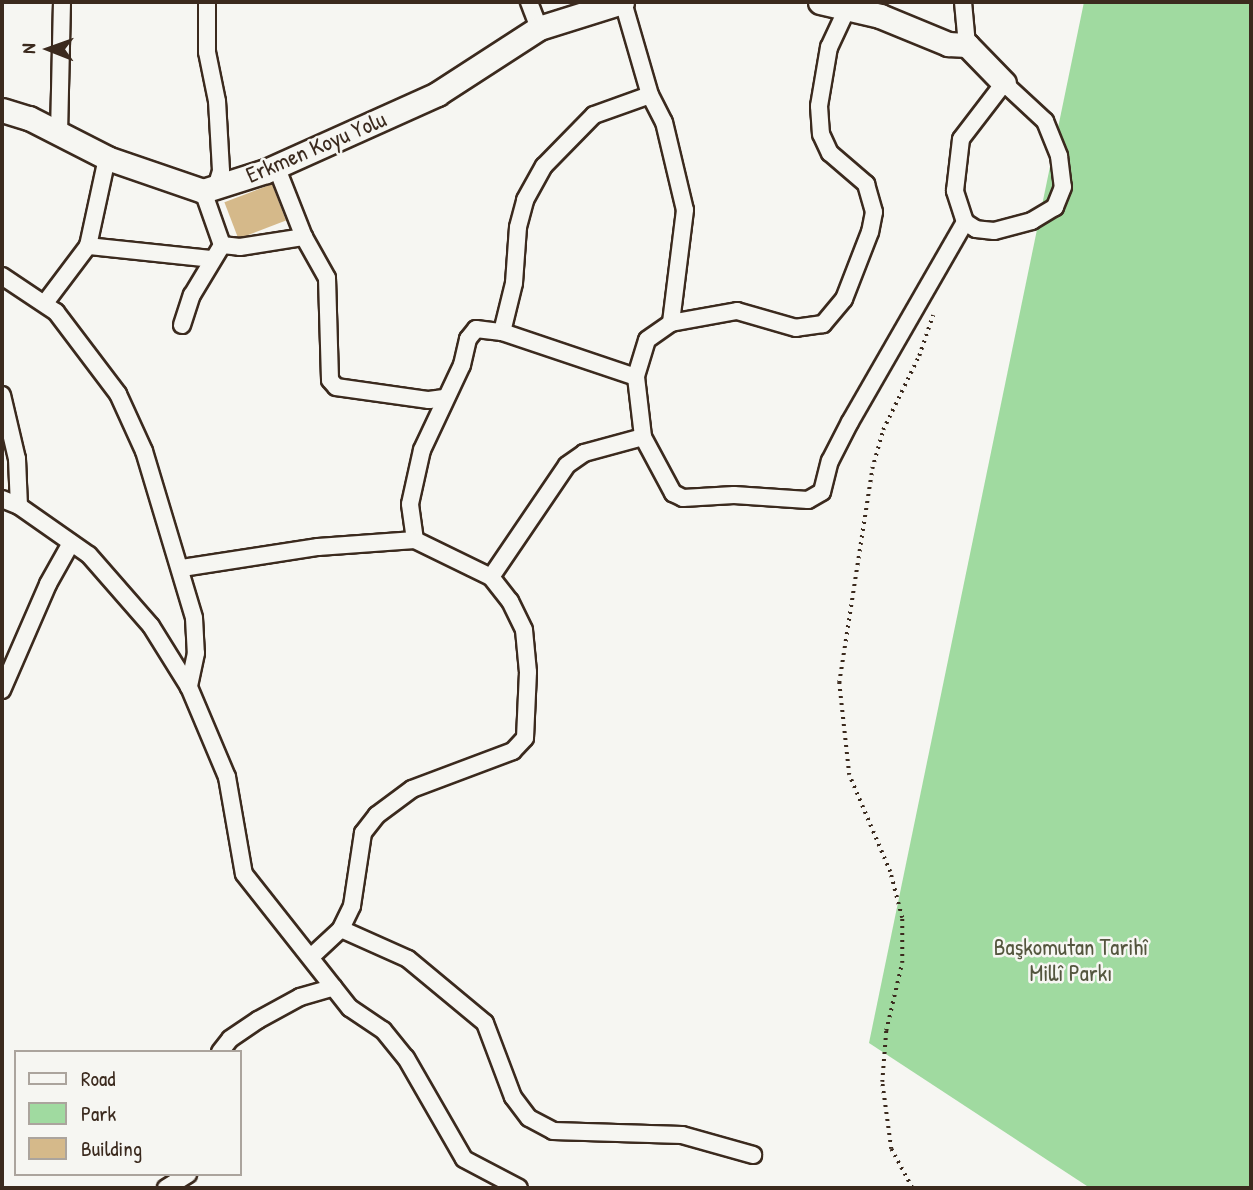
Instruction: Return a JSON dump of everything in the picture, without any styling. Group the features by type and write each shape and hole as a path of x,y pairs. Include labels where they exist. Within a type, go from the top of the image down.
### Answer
{"street":[{"path":"59,134 62,2"},
{"path":"182,325 212,259 222,245 210,189 219,148 217,101 207,52 207,2"},
{"path":"529,2 539,28"},
{"path":"622,2 650,95 664,122 685,210 671,323"},
{"name":"Erkmen Koyu Yolu","path":"210,189 276,166 437,94 539,28 622,2"},
{"path":"820,2 846,11 880,16 948,44 967,45"},
{"path":"963,2 967,45 1045,121 1059,156 1063,187 1055,207 1032,221 994,231 965,222"},
{"path":"846,11 829,47 819,106 821,134 830,153 866,184 874,212 844,299 823,324 796,328 737,311 671,323 646,340 636,377 643,437 673,493 683,498 734,495 808,499 822,492 830,461 965,222 955,191 961,139 1004,83"},
{"path":"502,332 514,283 518,228 526,200 544,166 594,115 650,95"},
{"path":"2,110 107,158 210,189"},
{"path":"45,303 88,246 107,158"},
{"path":"276,166 304,237 327,278 330,380 336,387 429,400 444,398"},
{"path":"222,245 256,246 304,237"},
{"path":"88,246 212,259"},
{"path":"5,285 45,303 57,312 118,394 144,451 182,568 194,618 197,653 189,687"},
{"path":"415,540 410,504 422,450 476,329 502,332 636,377"},
{"path":"2,395 17,458 19,506"},
{"path":"491,577 567,465 584,453 643,437"},
{"path":"2,499 19,506 89,555 151,626 189,687 227,777 244,874 282,927 312,957 350,1008 383,1030 406,1058 464,1159 519,1188"},
{"path":"182,568 318,547 415,540 491,577 510,601 524,630 528,673 525,738 513,751 412,789 377,815 363,833 352,906 341,929 312,957"},
{"path":"2,690 48,584 71,543"},
{"path":"341,929 408,960 485,1023 513,1097 529,1118 552,1131 682,1135 753,1155"},
{"path":"222,1050 230,1039 258,1020 300,997 334,987"},
{"path":"166,1188 185,1176"}],"path":[{"path":"912,1188 891,1149 882,1082 886,1031 902,963 902,918 890,872 849,775 839,683 872,469 883,430 933,318 923,293"}],"green space":[{"name":"Başkomutan Tarihî Millî Parkı","path":"1084,2 1251,2 1251,1188 1090,1188 869,1043"}],"building":[{"path":"272,184 286,220 238,239 224,202"}]}
